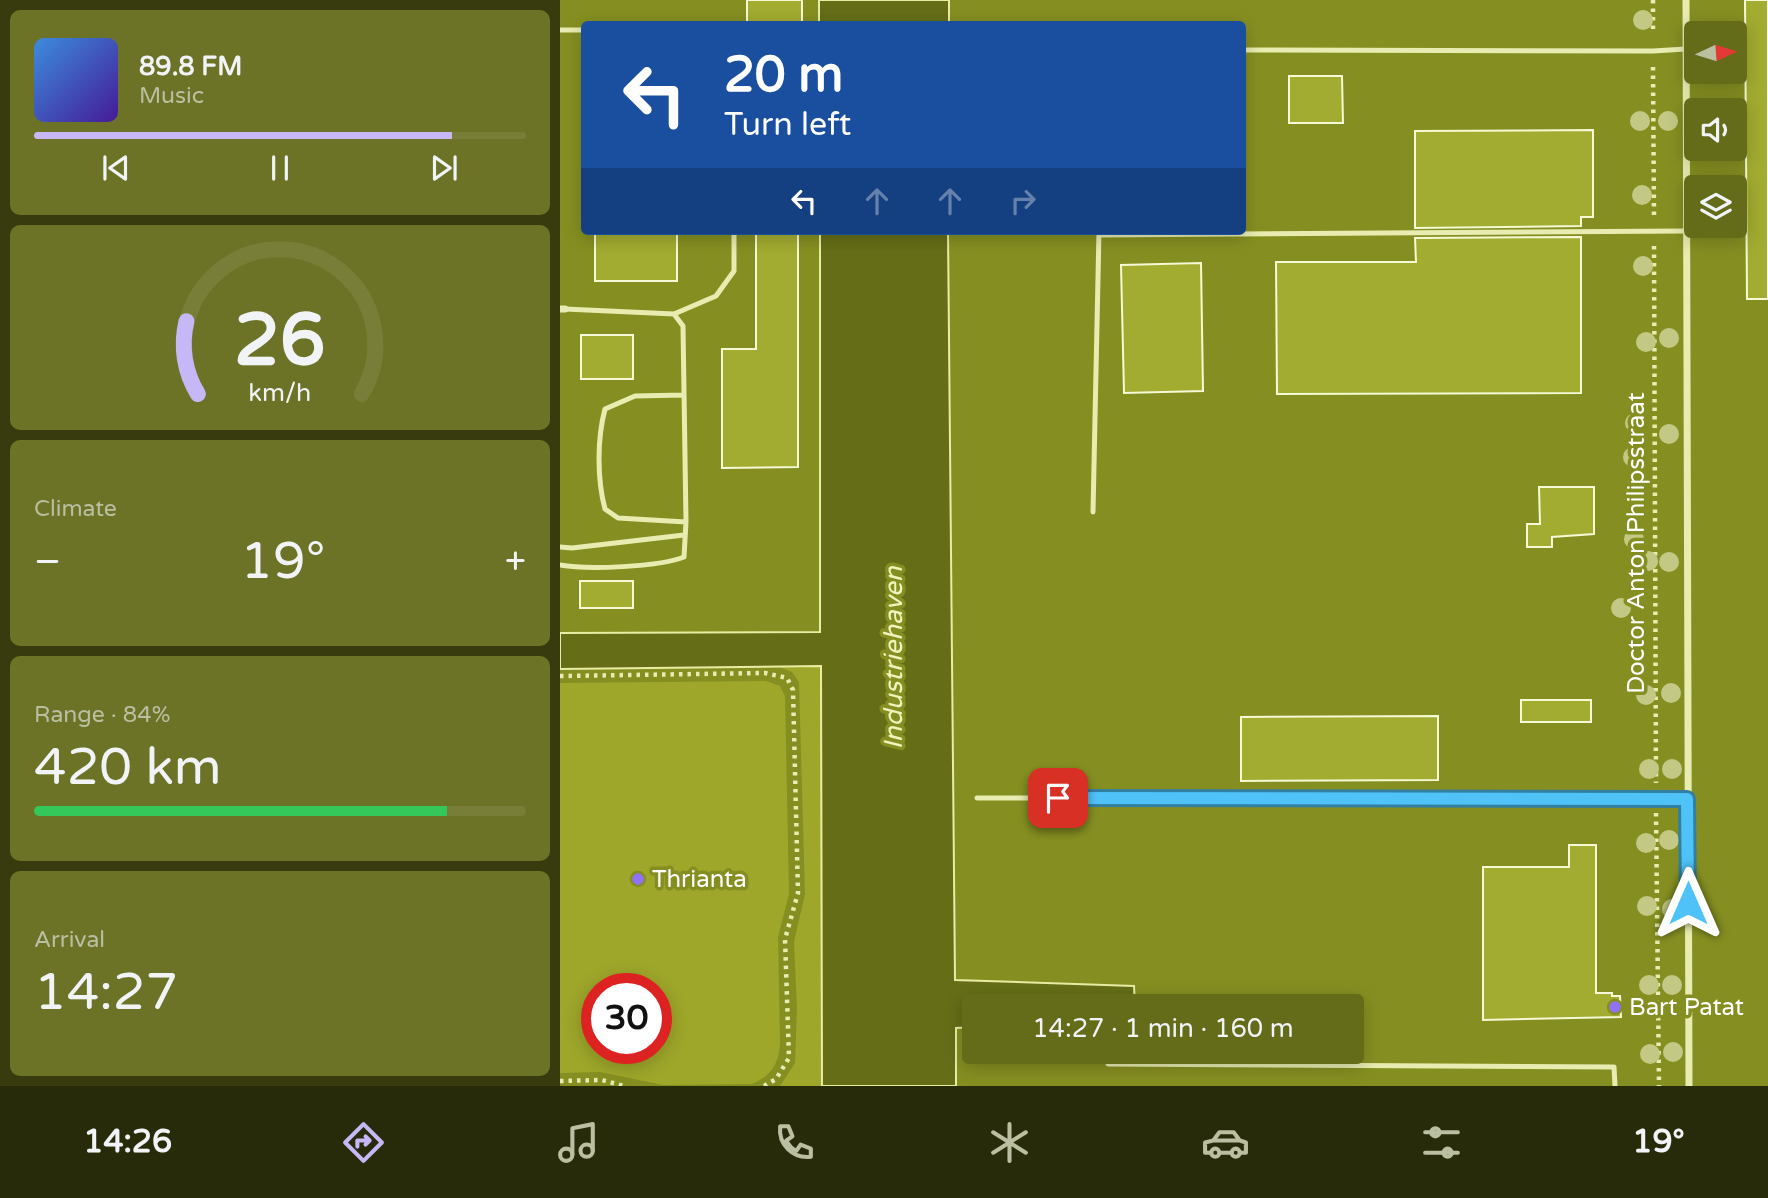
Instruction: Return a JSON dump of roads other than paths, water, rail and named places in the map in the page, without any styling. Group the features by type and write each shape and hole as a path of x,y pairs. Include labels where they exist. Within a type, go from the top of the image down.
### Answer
{"street":[{"path":"1686,0 1686,21"},
{"path":"1686,84 1686,175"},
{"path":"1686,238 1689,1086"}],"lane":[{"path":"560,30 581,30"},
{"path":"1246,50 1684,49"},
{"path":"1246,233 1684,230"},
{"path":"563,309 674,314 716,296 734,271 734,235"},
{"path":"1093,512 1099,235"},
{"path":"560,565 591,567 669,563 684,557 686,522 683,326 674,314"},
{"path":"684,395 635,396 605,409 602,422 600,490 605,509 618,518 686,522"},
{"path":"560,547 572,548 684,535"},
{"path":"977,798 1687,799"},
{"path":"1108,1064 1614,1067 1615,1086"}],"water":[{"path":"819,0 949,0 949,21 819,21"},
{"name":"Industriehaven","path":"820,235 948,235 955,980 1134,986 1134,994 962,994 962,1028 956,1028 956,1086 822,1086 821,666 560,669 560,633 820,632"}],"place":[{"name":"Thrianta","path":"638,879"},
{"name":"Bart Patat","path":"1615,1007"}]}
